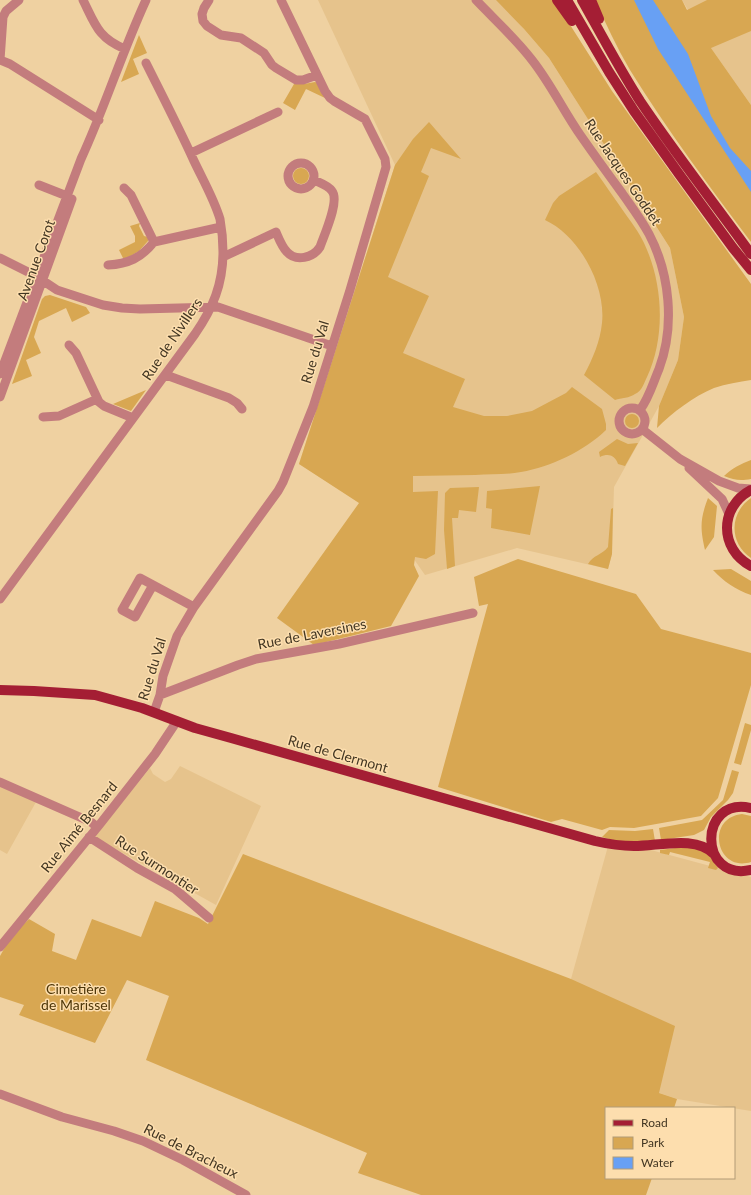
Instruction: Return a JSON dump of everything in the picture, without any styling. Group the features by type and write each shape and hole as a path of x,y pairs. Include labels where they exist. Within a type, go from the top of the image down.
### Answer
{"main road":[{"path":"557,0 594,54 609,72"},
{"path":"567,0 609,72 649,132 751,275"},
{"path":"582,0 616,62 640,101 751,254"},
{"path":"591,0 616,62"},
{"path":"733,248 751,270"},
{"path":"751,490 737,501 730,514 727,531 731,545 739,557 751,566"},
{"name":"Rue de Clermont","path":"0,690 90,694 154,712 231,738 606,844 626,846 696,844 707,848 722,864 729,868 740,871 751,870"},
{"name":"Rue de Clermont","path":"669,844 699,838 706,834 728,810 739,807 751,808"},
{"path":"713,827 710,839 714,854"}],"street":[{"path":"19,0 6,10 3,17 0,60 10,64 99,120"},
{"path":"83,0 101,34 112,43 125,49"},
{"name":"Avenue Corot","path":"0,397 67,196 81,159 99,120 125,49 146,0"},
{"path":"209,0 202,14 203,21 207,26 221,35 241,38 264,53 276,68 296,80 303,80 317,75"},
{"name":"Rue du Val","path":"154,712 175,641 194,607 281,487 313,407 386,167 382,153 365,119 330,98 325,91 281,0"},
{"name":"Rue Jacques Goddet","path":"476,0 533,61 579,132 642,221 650,236 664,273 667,288 668,333 660,366 648,396 640,410"},
{"name":"Rue de Nivillers","path":"0,599 202,324 212,306 219,285 223,257 221,227 213,202 146,63"},
{"path":"190,153 278,112"},
{"name":"Avenue Corot","path":"0,374 40,279 86,160 94,131"},
{"path":"223,257 276,232 286,251 292,256 304,258 315,254 320,247 335,201 334,193 330,188 314,180"},
{"path":"39,185 67,196"},
{"path":"124,188 131,195 154,242"},
{"path":"108,265 125,263 144,254 154,242 221,227"},
{"path":"0,258 40,279 53,288 103,305 122,308 149,309 218,307 332,346"},
{"path":"68,345 78,356 97,399 104,406 133,418"},
{"path":"166,375 229,398 237,403 242,410"},
{"path":"43,417 59,416 97,399"},
{"path":"633,407 640,410 645,418 645,424 642,429 636,433 628,433 622,429 619,422 620,415 625,409 633,407"},
{"path":"642,429 680,458 724,484 751,490"},
{"path":"680,458 719,496 730,514"},
{"path":"153,585 194,607"},
{"name":"Rue de Laversines","path":"160,695 256,659 339,644 473,613"},
{"name":"Rue Aimé Besnard","path":"0,947 160,747 177,721"},
{"path":"0,782 91,822 97,827"},
{"name":"Rue Surmontier","path":"89,837 137,868 175,889 209,918"},
{"name":"Rue de Bracheux","path":"0,1094 53,1114 114,1131 143,1141 178,1157 246,1195"}],"shaded area":[{"path":"318,0 499,0 549,58 670,248 684,317 678,360 659,406 614,487 612,554 608,569 517,548 425,575 386,519 299,464 395,165"},
{"path":"682,0 751,0 751,105 711,48"},
{"path":"180,766 261,806 216,905 94,837 150,768 153,774 165,782 171,779"},
{"path":"0,786 36,802 7,854 0,850"},
{"path":"610,839 751,877 751,1111 735,1108 735,1107 677,1099 659,1093 571,979"}],"green space":[{"path":"496,0 553,0 612,91 751,284 751,380 723,385 706,391 684,405 657,428 659,406 678,360 684,317 670,248 549,58"},
{"path":"595,0 682,0 687,10 707,0 751,0 751,31 711,48 751,105 751,242 689,158 644,92 630,70 607,27"},
{"path":"139,35 147,53 133,59 139,74 121,82"},
{"path":"318,83 325,98 306,89 295,110 283,103 294,84"},
{"path":"429,122 461,159 431,148 421,172 429,176 388,277 429,296 403,353 465,379 453,407 484,416 507,416 532,411 566,393 572,387 602,409 606,430 588,445 566,457 532,470 504,474 413,476 413,492 438,491 435,554 426,559 415,557 414,565 419,576 391,626 314,645 277,618 359,503 299,464 395,165 413,139"},
{"path":"298,168 304,168 309,173 307,182 304,184 298,184 293,179 293,173"},
{"path":"596,172 642,239 655,275 660,310 657,344 653,361 642,387 637,393 631,396 615,400 584,375 596,350 602,323 600,294 595,278 579,250 569,238 558,228 545,220 553,203 559,196"},
{"path":"140,223 139,226 144,236 148,237 148,241 139,251 124,260 119,250 135,242 135,236 130,226"},
{"path":"50,295 86,307 90,313 72,322 66,308 39,321 34,337 41,353 26,360 32,376 12,384 42,299 45,296"},
{"path":"146,390 131,411 113,404"},
{"path":"629,414 635,414 639,418 639,424 635,428 629,428 625,424 625,418"},
{"path":"617,439 628,444 638,443 625,466 618,464 617,461 611,456 606,455 600,457 599,452"},
{"path":"751,460 751,479 737,480 724,476 737,466"},
{"path":"540,486 530,535 491,528 492,509 486,508 487,491"},
{"path":"479,487 476,512 459,510 458,518 452,518 455,566 447,569 444,530 445,493 450,488"},
{"path":"708,498 717,506 714,537 705,550 702,536 702,524 703,512"},
{"path":"751,498 751,558 744,552 739,544 734,528 739,512 744,504"},
{"path":"613,508 612,554 608,569 588,564 592,559 608,547 611,509"},
{"path":"518,559 636,594 661,629 751,653 751,685 718,798 701,816 634,828 610,827 602,830 562,819 551,822 438,787 488,604 479,606 474,577"},
{"path":"731,569 751,581 751,595 730,585 713,570"},
{"path":"745,723 751,725 751,730 741,765 734,763"},
{"path":"732,770 739,772 733,793 711,817 704,830 694,835 661,840 659,828 702,820 723,800"},
{"path":"742,814 751,816 751,862 739,863 730,860 723,853 719,834 723,825 730,818"},
{"path":"653,829 655,841 617,841 602,837 609,830 635,831"},
{"path":"697,847 709,855 718,868 716,870 708,868 710,862 670,852 669,855 660,853 660,850"},
{"name":"Cimetière de Marissel","path":"243,854 571,979 675,1026 659,1093 677,1099 674,1107 605,1107 605,1179 652,1179 646,1195 421,1195 358,1173 367,1153 146,1060 169,996 127,980 95,1043 19,1015 24,1005 0,997 0,956 12,935 29,919 55,934 52,951 76,960 92,919 141,937 155,901 199,918 208,924"}],"water":[{"path":"634,0 653,0 688,54 711,116 730,148 751,171 751,192 658,49"}]}
